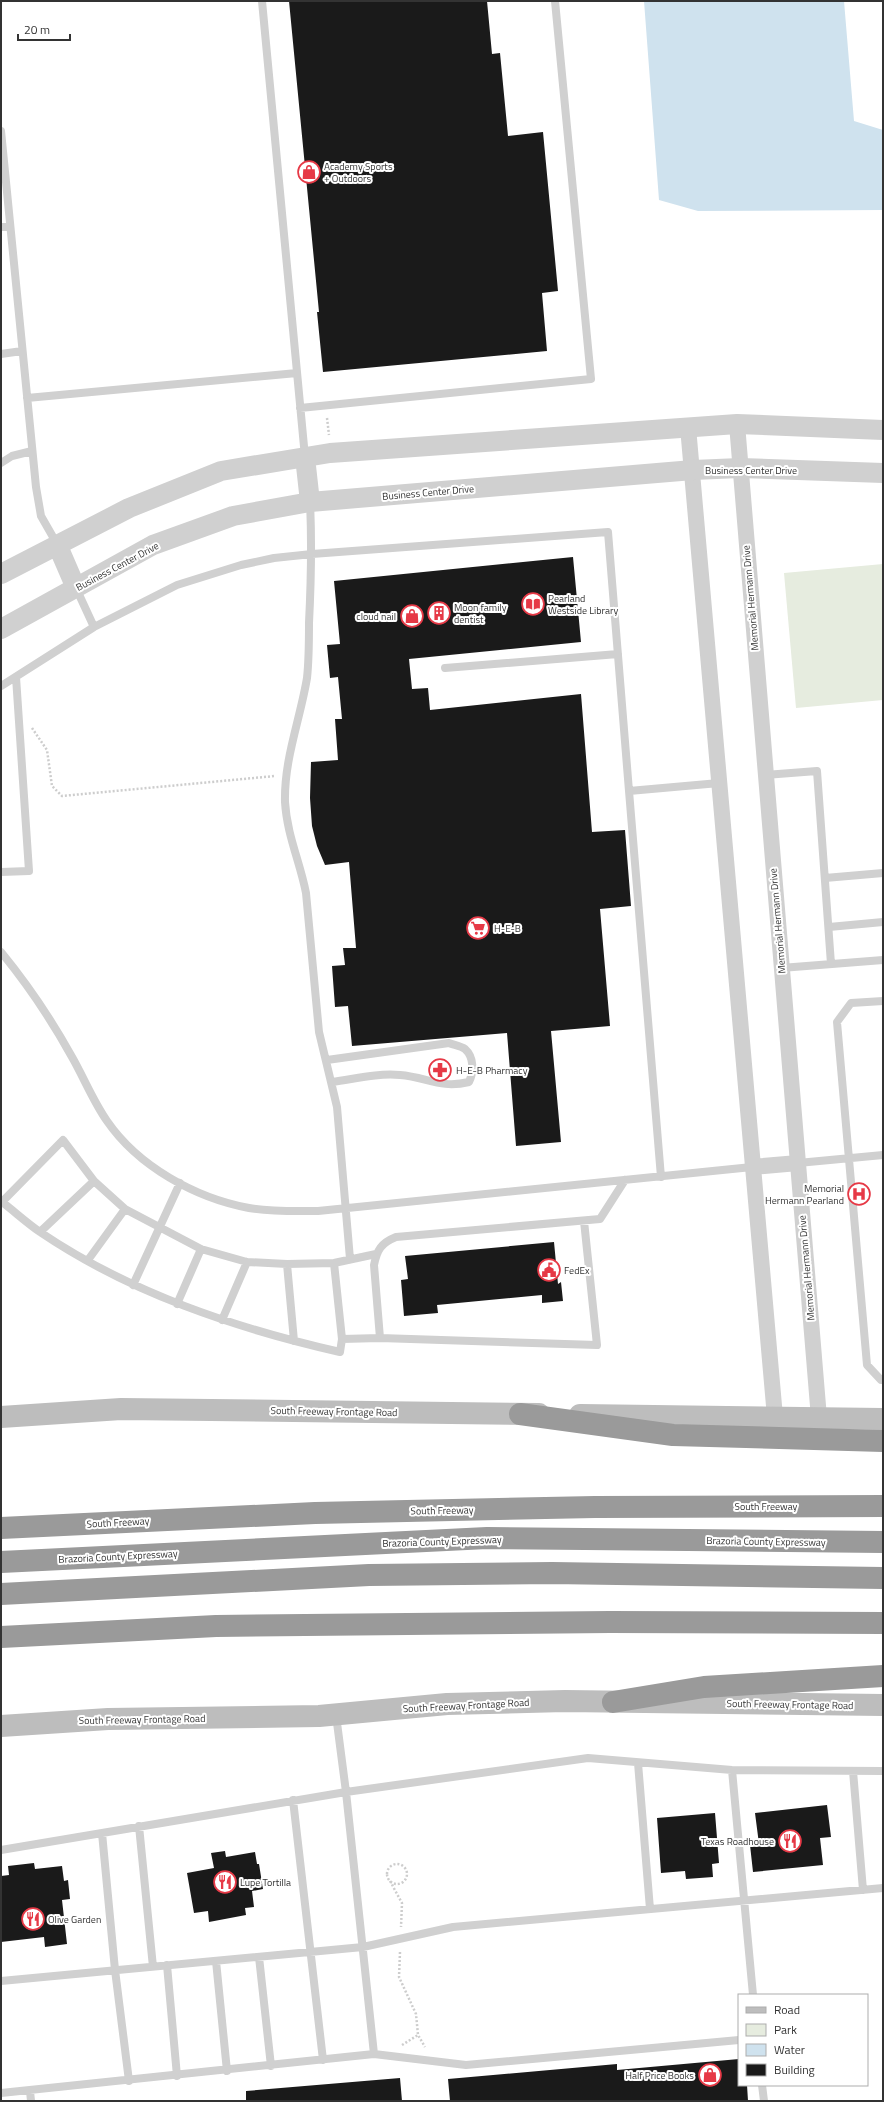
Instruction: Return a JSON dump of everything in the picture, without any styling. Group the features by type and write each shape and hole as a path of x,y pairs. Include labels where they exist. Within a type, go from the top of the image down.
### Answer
{"highway":[{"path":"520,1414 673,1435 883,1441"},
{"name":"South Freeway","path":"1,1528 315,1513 595,1507 883,1506"},
{"name":"Brazoria County Expressway","path":"1,1562 487,1538 883,1542"},
{"path":"1,1594 369,1575 552,1573 883,1578"},
{"path":"1,1637 216,1626 610,1622 883,1623"},
{"path":"613,1702 704,1687 883,1676"}],"main road":[{"name":"South Freeway Frontage Road","path":"1,1417 121,1409 883,1419"},
{"name":"South Freeway Frontage Road","path":"1,1726 108,1719 319,1716 447,1704 613,1702 883,1706"}],"street":[{"path":"1,574 129,508 221,471 305,457 330,453 737,424 883,430"},
{"name":"Memorial Hermann Drive","path":"737,424 819,1418"},
{"path":"688,427 775,1418"},
{"path":"305,457 310,502"},
{"name":"Business Center Drive","path":"1,629 160,543 233,516 310,502 692,470 740,468 883,473"},
{"path":"57,544 76,588"},
{"path":"752,1167 798,1163"}],"lane":[{"path":"262,1 305,457"},
{"path":"300,408 591,379 554,1"},
{"path":"1,131 36,487 41,516 57,544"},
{"path":"1,227 10,226"},
{"path":"1,354 22,351"},
{"path":"27,398 297,373"},
{"path":"1,463 12,456 32,451"},
{"path":"310,502 312,554 307,675 286,775 287,823 292,847 302,876 306,894 319,1032 327,1060 337,1107 350,1260"},
{"path":"1,686 94,627 177,585 241,565 274,558 312,554 608,532 661,1177"},
{"path":"76,588 94,627"},
{"path":"445,668 618,654"},
{"path":"1,872 29,871 16,677"},
{"path":"765,775 817,771 831,964"},
{"path":"629,791 719,783"},
{"path":"825,878 883,873"},
{"path":"828,927 883,922"},
{"path":"3,957 28,984 49,1018 107,1121 136,1152 154,1166 180,1183 218,1200 249,1208 297,1211 346,1208 752,1167"},
{"path":"781,968 883,960"},
{"path":"883,1001 851,1003 837,1022 867,1365 881,1380 883,1380"},
{"path":"327,1060 418,1046 450,1043 465,1049 471,1059 473,1072 470,1082 451,1085 439,1084 414,1077 387,1074 364,1076 332,1082"},
{"path":"334,1263 342,1339 340,1352 294,1342 222,1320 177,1304 133,1285 40,1232 2,1202 63,1140 94,1181 125,1209 201,1249 247,1262 288,1264 334,1263 376,1254"},
{"path":"798,1163 883,1155"},
{"path":"380,1338 374,1265 376,1254 385,1242 396,1237 584,1221 600,1218 625,1180"},
{"path":"40,1232 94,1181"},
{"path":"133,1285 180,1183"},
{"path":"88,1260 125,1209"},
{"path":"342,1339 380,1338 596,1345 584,1221"},
{"path":"177,1304 201,1249"},
{"path":"222,1320 247,1262"},
{"path":"288,1264 294,1342"},
{"path":"336,1714 346,1792 374,2054"},
{"path":"1,1850 293,1800 588,1758 732,1770 883,1771"},
{"path":"638,1763 650,1909"},
{"path":"732,1770 753,1994"},
{"path":"853,1771 863,1890"},
{"path":"293,1800 323,2060"},
{"path":"139,1826 153,1967"},
{"path":"102,1833 115,1970 129,2081"},
{"path":"1,1981 363,1946 453,1927 883,1888"},
{"path":"259,1956 271,2066"},
{"path":"216,1960 227,2071"},
{"path":"168,1965 177,2076"},
{"path":"1,2093 227,2071 374,2054 466,2065 738,2040"},
{"path":"762,2086 764,2101"},
{"path":"30,2091 31,2101"}],"path":[{"path":"326,405 329,436"},
{"path":"32,727 47,750 52,786 62,796 286,775"},
{"path":"390,1881 396,1884 403,1882 407,1877 404,1867 396,1864 390,1866 387,1872 390,1881 402,1903 399,1977 416,2014 418,2035 434,2061"}],"green space":[{"path":"883,564 883,700 796,708 784,573"}],"water":[{"path":"644,1 844,1 854,121 883,130 883,210 698,211 659,200"}],"building":[{"path":"289,1 487,1 492,54 500,53 508,136 543,132 558,291 542,293 547,351 323,372 317,312 319,312"},
{"name":"H-E-B","path":"573,557 581,642 409,659 412,689 428,688 430,710 581,694 592,832 625,830 631,906 600,909 610,1026 551,1031 561,1142 516,1146 507,1033 352,1046 348,1006 335,1007 332,966 345,965 343,948 356,948 349,862 325,865 317,846 312,826 310,798 311,762 338,760 335,719 342,719 338,677 330,678 327,645 340,644 334,581"},
{"path":"554,1242 558,1284 561,1282 563,1301 542,1303 542,1295 437,1305 438,1313 404,1316 401,1280 408,1279 405,1256"},
{"name":"Texas Roadhouse","path":"827,1805 831,1837 820,1838 823,1865 753,1872 750,1845 759,1844 755,1813"},
{"path":"715,1813 719,1863 712,1864 713,1877 686,1879 685,1871 661,1873 657,1818"},
{"name":"Lupe Tortilla","path":"225,1851 226,1857 255,1852 257,1864 259,1864 263,1889 252,1891 254,1907 245,1908 246,1915 209,1922 208,1911 194,1913 187,1873 214,1868 211,1853"},
{"name":"Olive Garden","path":"34,1863 35,1869 62,1866 64,1881 68,1880 70,1899 62,1900 67,1944 45,1947 44,1937 1,1942 1,1876 9,1875 8,1866"},
{"path":"738,2059 738,2086 747,2086 748,2101 450,2101 448,2079 617,2064 617,2070"},
{"path":"400,2078 402,2101 246,2101 246,2091"}],"place":[{"name":"Academy Sports + Outdoors","path":"309,172"},
{"name":"Pearland Westside Library","path":"533,604"},
{"name":"Moon family dentist","path":"439,613"},
{"name":"cloud nail","path":"412,616"},
{"name":"H-E-B","path":"478,928"},
{"name":"H-E-B Pharmacy","path":"440,1070"},
{"name":"Memorial Hermann Pearland","path":"859,1194"},
{"name":"FedEx","path":"549,1270"},
{"name":"Texas Roadhouse","path":"790,1841"},
{"name":"Lupe Tortilla","path":"225,1882"},
{"name":"Olive Garden","path":"33,1919"},
{"name":"Half Price Books","path":"710,2075"}]}
